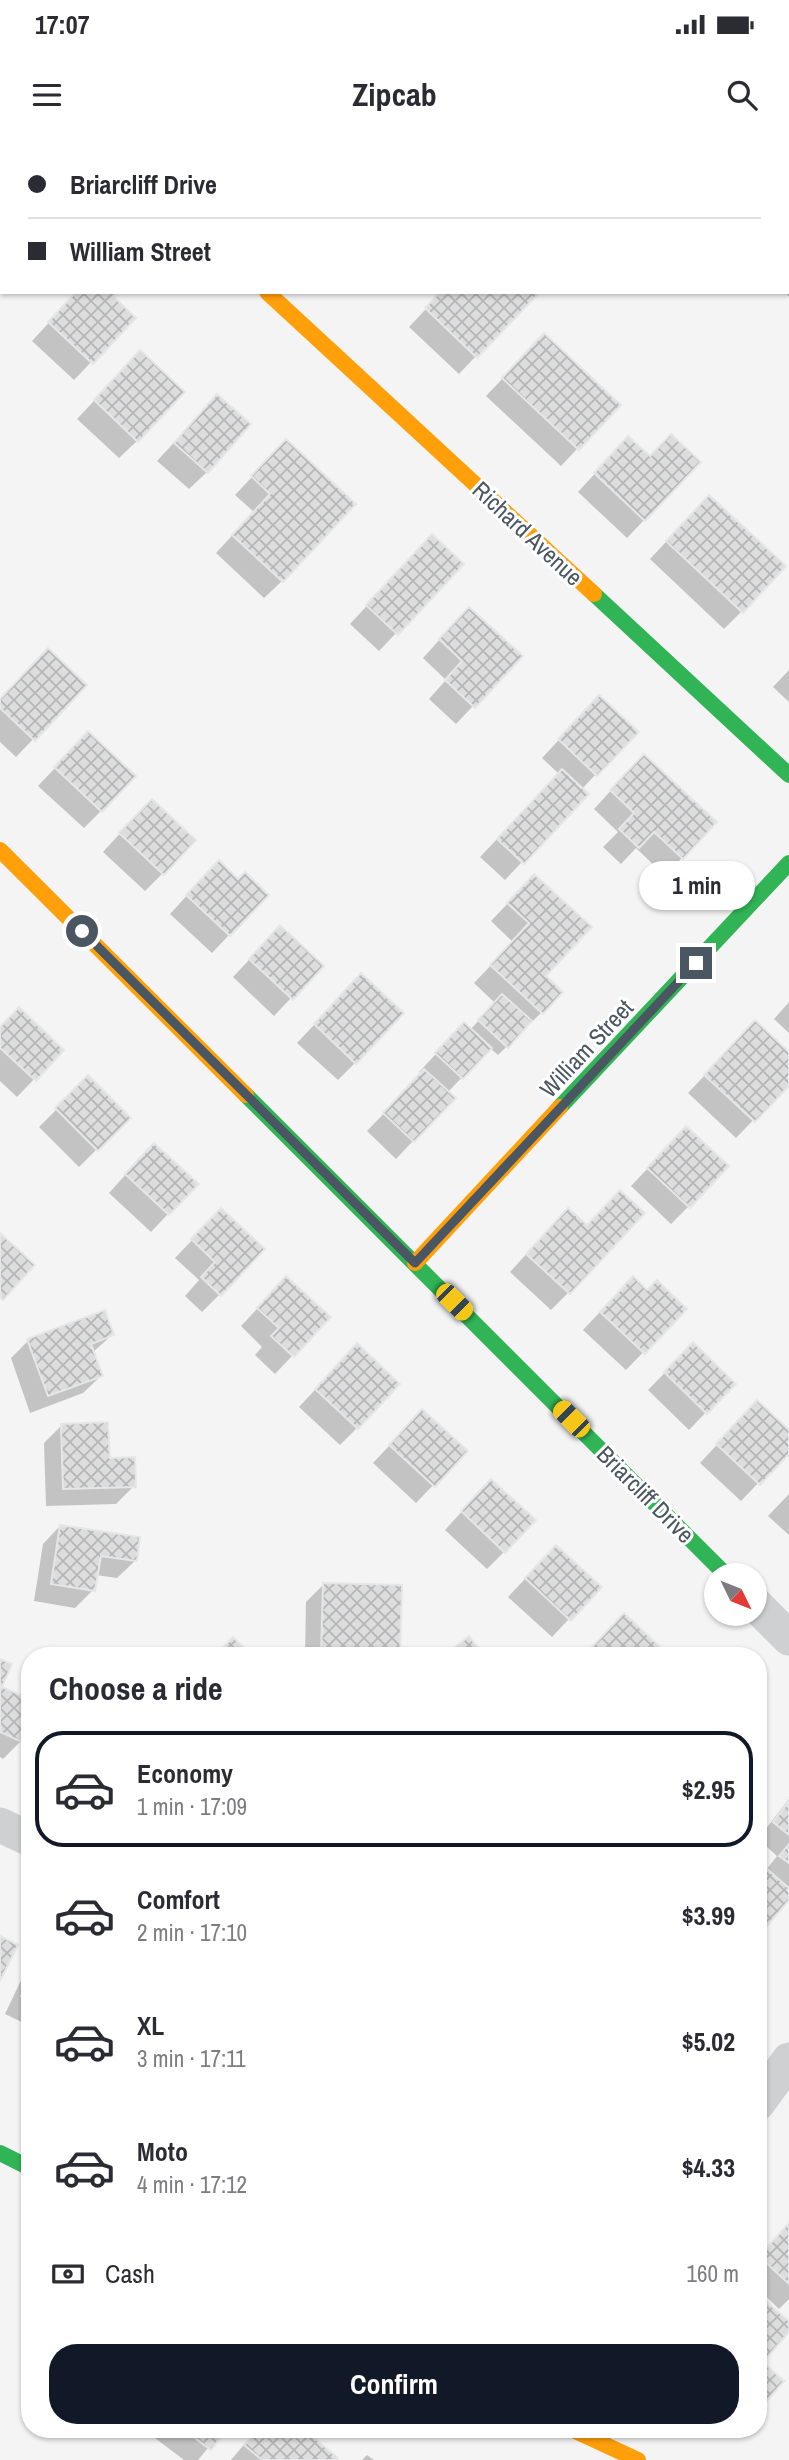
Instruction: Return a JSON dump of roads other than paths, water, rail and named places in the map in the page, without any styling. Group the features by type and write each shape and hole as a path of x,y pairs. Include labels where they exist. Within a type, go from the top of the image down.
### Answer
{"street":[{"name":"Richard Avenue","path":"269,294 789,775"},
{"name":"Briarcliff Drive","path":"0,850 714,1563"},
{"name":"William Street","path":"415,1263 789,863"},
{"path":"767,1616 789,1638"},
{"path":"0,1825 21,1835"},
{"path":"767,2091 789,2060"},
{"path":"0,2153 21,2164"},
{"path":"592,2438 638,2460"}]}
